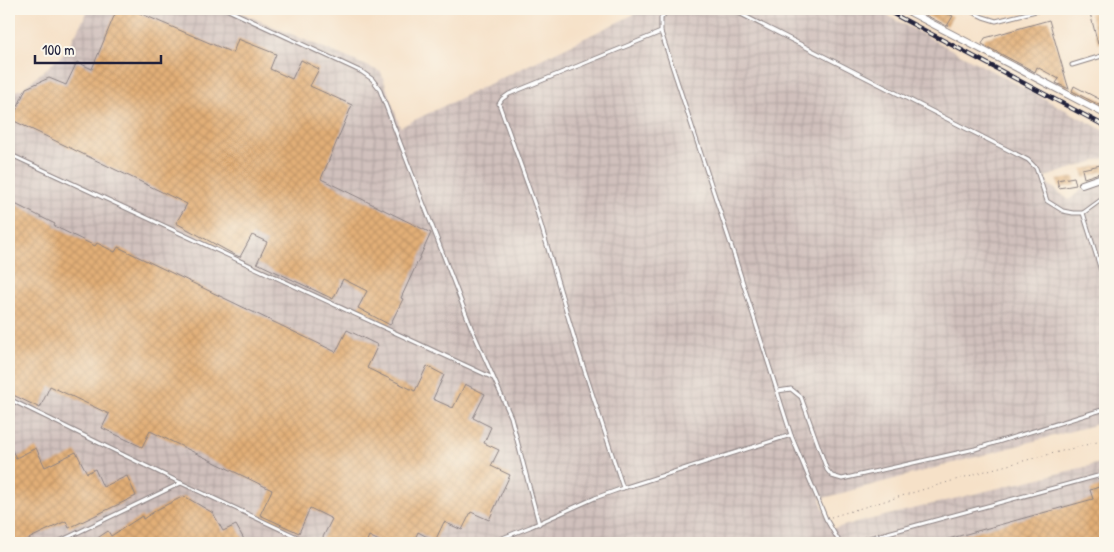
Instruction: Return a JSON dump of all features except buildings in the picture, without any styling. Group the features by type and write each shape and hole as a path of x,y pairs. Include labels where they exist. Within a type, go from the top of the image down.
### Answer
{"street":[{"path":"904,9 1105,114"},
{"path":"1082,184 1105,176"}],"lane":[{"path":"226,9 362,72 372,79 379,88 471,327 511,417 539,524"},
{"path":"669,9 661,18 661,32 791,434 826,518 840,543"},
{"path":"730,9 1028,160 1036,168 1047,201 1063,211 1073,214 1083,213 1105,197"},
{"path":"966,9 989,20 996,21 1044,9"},
{"path":"623,488 576,344 536,208 499,104 509,94 661,32"},
{"path":"1072,66 1105,56"},
{"path":"9,154 494,378"},
{"path":"1083,213 1105,283"},
{"path":"778,391 791,388 801,397 827,470 832,476 842,480 975,449 1105,409"},
{"path":"9,399 181,483 310,543"},
{"path":"490,543 539,524 595,498 791,434"},
{"path":"851,543 1105,474"},
{"path":"56,543 181,483"}],"path":[{"path":"826,518 992,469 1105,440"}],"shaded area":[{"path":"89,9 232,9 381,72 400,127 645,9 875,9 1105,131 1105,158 1045,177 1048,184 1069,200 1081,190 1105,183 1105,422 820,499 831,529 1105,462 1105,543 9,543 9,93 22,89 65,53"}],"railway":[{"path":"884,9 1105,126"}]}
